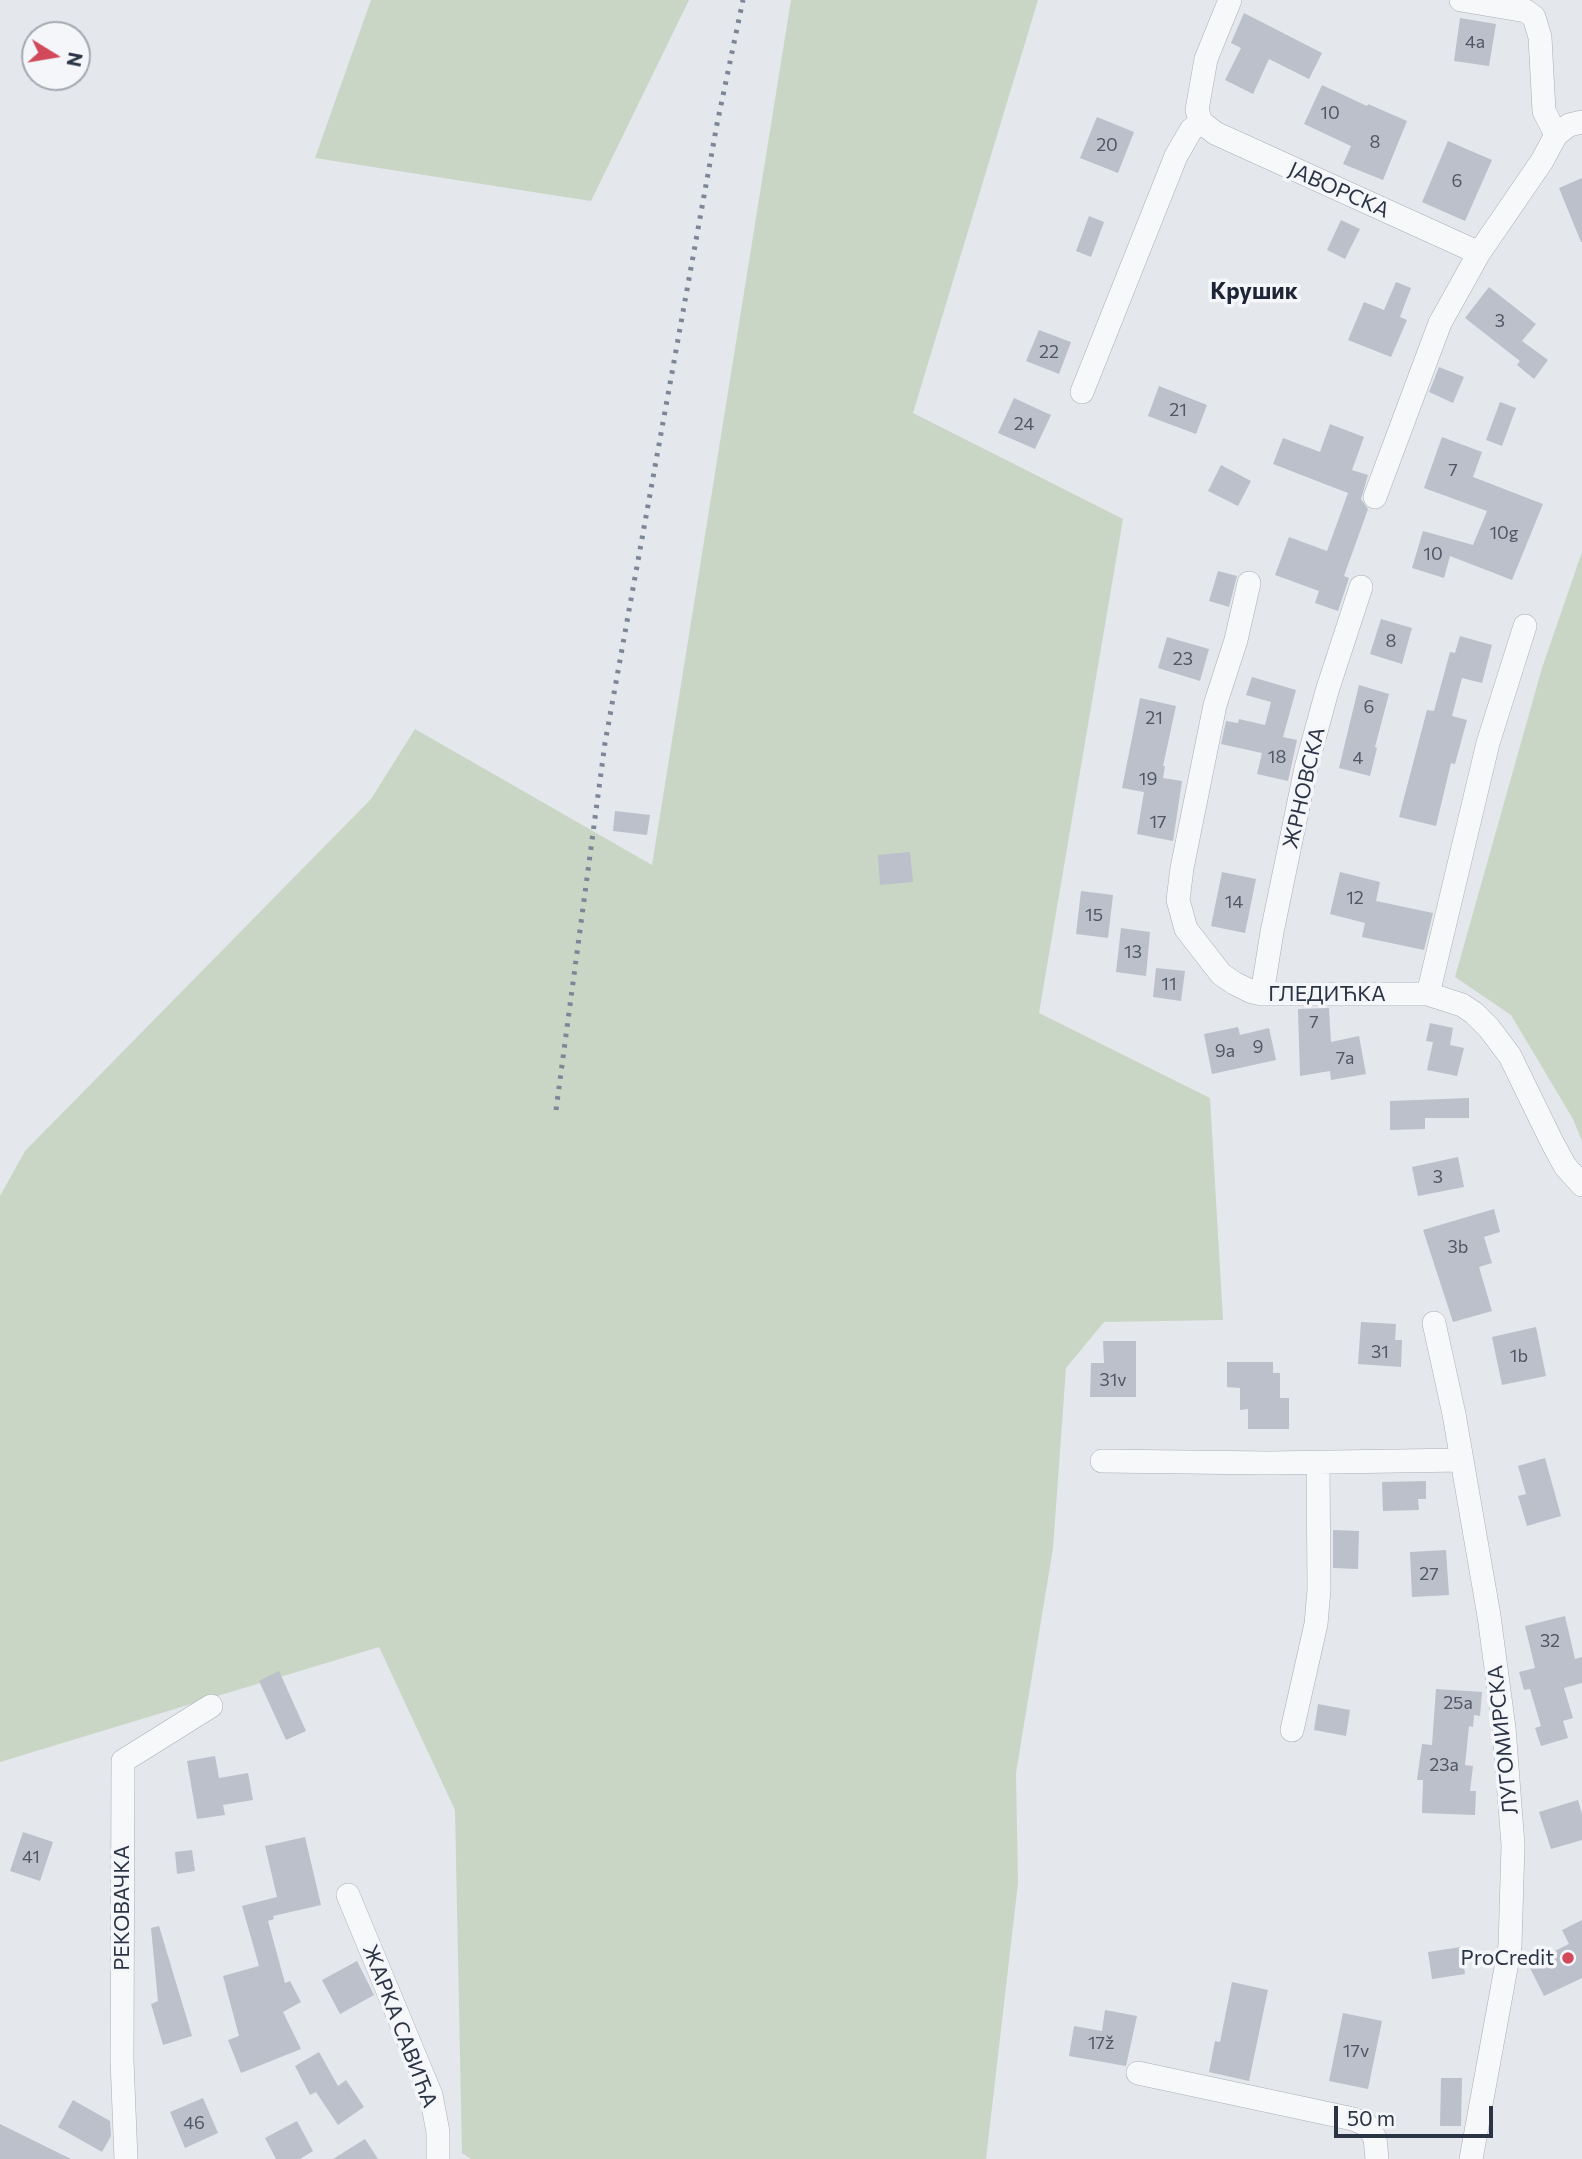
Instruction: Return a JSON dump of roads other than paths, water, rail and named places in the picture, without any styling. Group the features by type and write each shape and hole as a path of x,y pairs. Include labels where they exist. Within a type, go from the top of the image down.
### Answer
{"street":[{"path":"1082,393 1176,156 1191,130 1201,122 1197,110 1206,59 1230,0"},
{"path":"1461,0 1478,5 1517,9 1534,17 1540,37 1544,111 1556,135"},
{"name":"ЈАВОРСКА","path":"1201,122 1215,133 1479,253"},
{"path":"1375,497 1440,323 1479,253 1542,161 1556,135 1569,125 1582,122"},
{"name":"ГЛЕДИЋКА","path":"1249,583 1236,640 1215,705 1182,868 1178,900 1186,929 1221,974 1242,988 1262,994 1428,994 1462,1005 1489,1028 1510,1056 1565,1166 1582,1185"},
{"name":"ЖРНОВСКА","path":"1262,994 1306,768 1327,691 1361,587"},
{"path":"1428,994 1488,743 1525,626"},
{"name":"ЛУГОМИРСКА","path":"1434,1323 1462,1460 1494,1653 1504,1728 1513,1845 1510,1946 1471,2159"},
{"path":"1102,1461 1462,1460"},
{"path":"1292,1730 1315,1623 1319,1590 1318,1462"},
{"name":"РЕКОВАЧКА","path":"126,2159 122,2060 123,1761 211,1706"},
{"name":"ЖАРКА САВИЋА","path":"348,1895 431,2095 438,2132 438,2159"},
{"path":"1138,2073 1353,2119 1367,2125 1375,2138 1377,2159"}],"railway":[{"path":"556,1110 605,743 717,124 743,0"}],"place":[{"name":"ProCredit","path":"1568,1958"}],"district":[{"name":"Крушик","path":"1254,291"}]}
